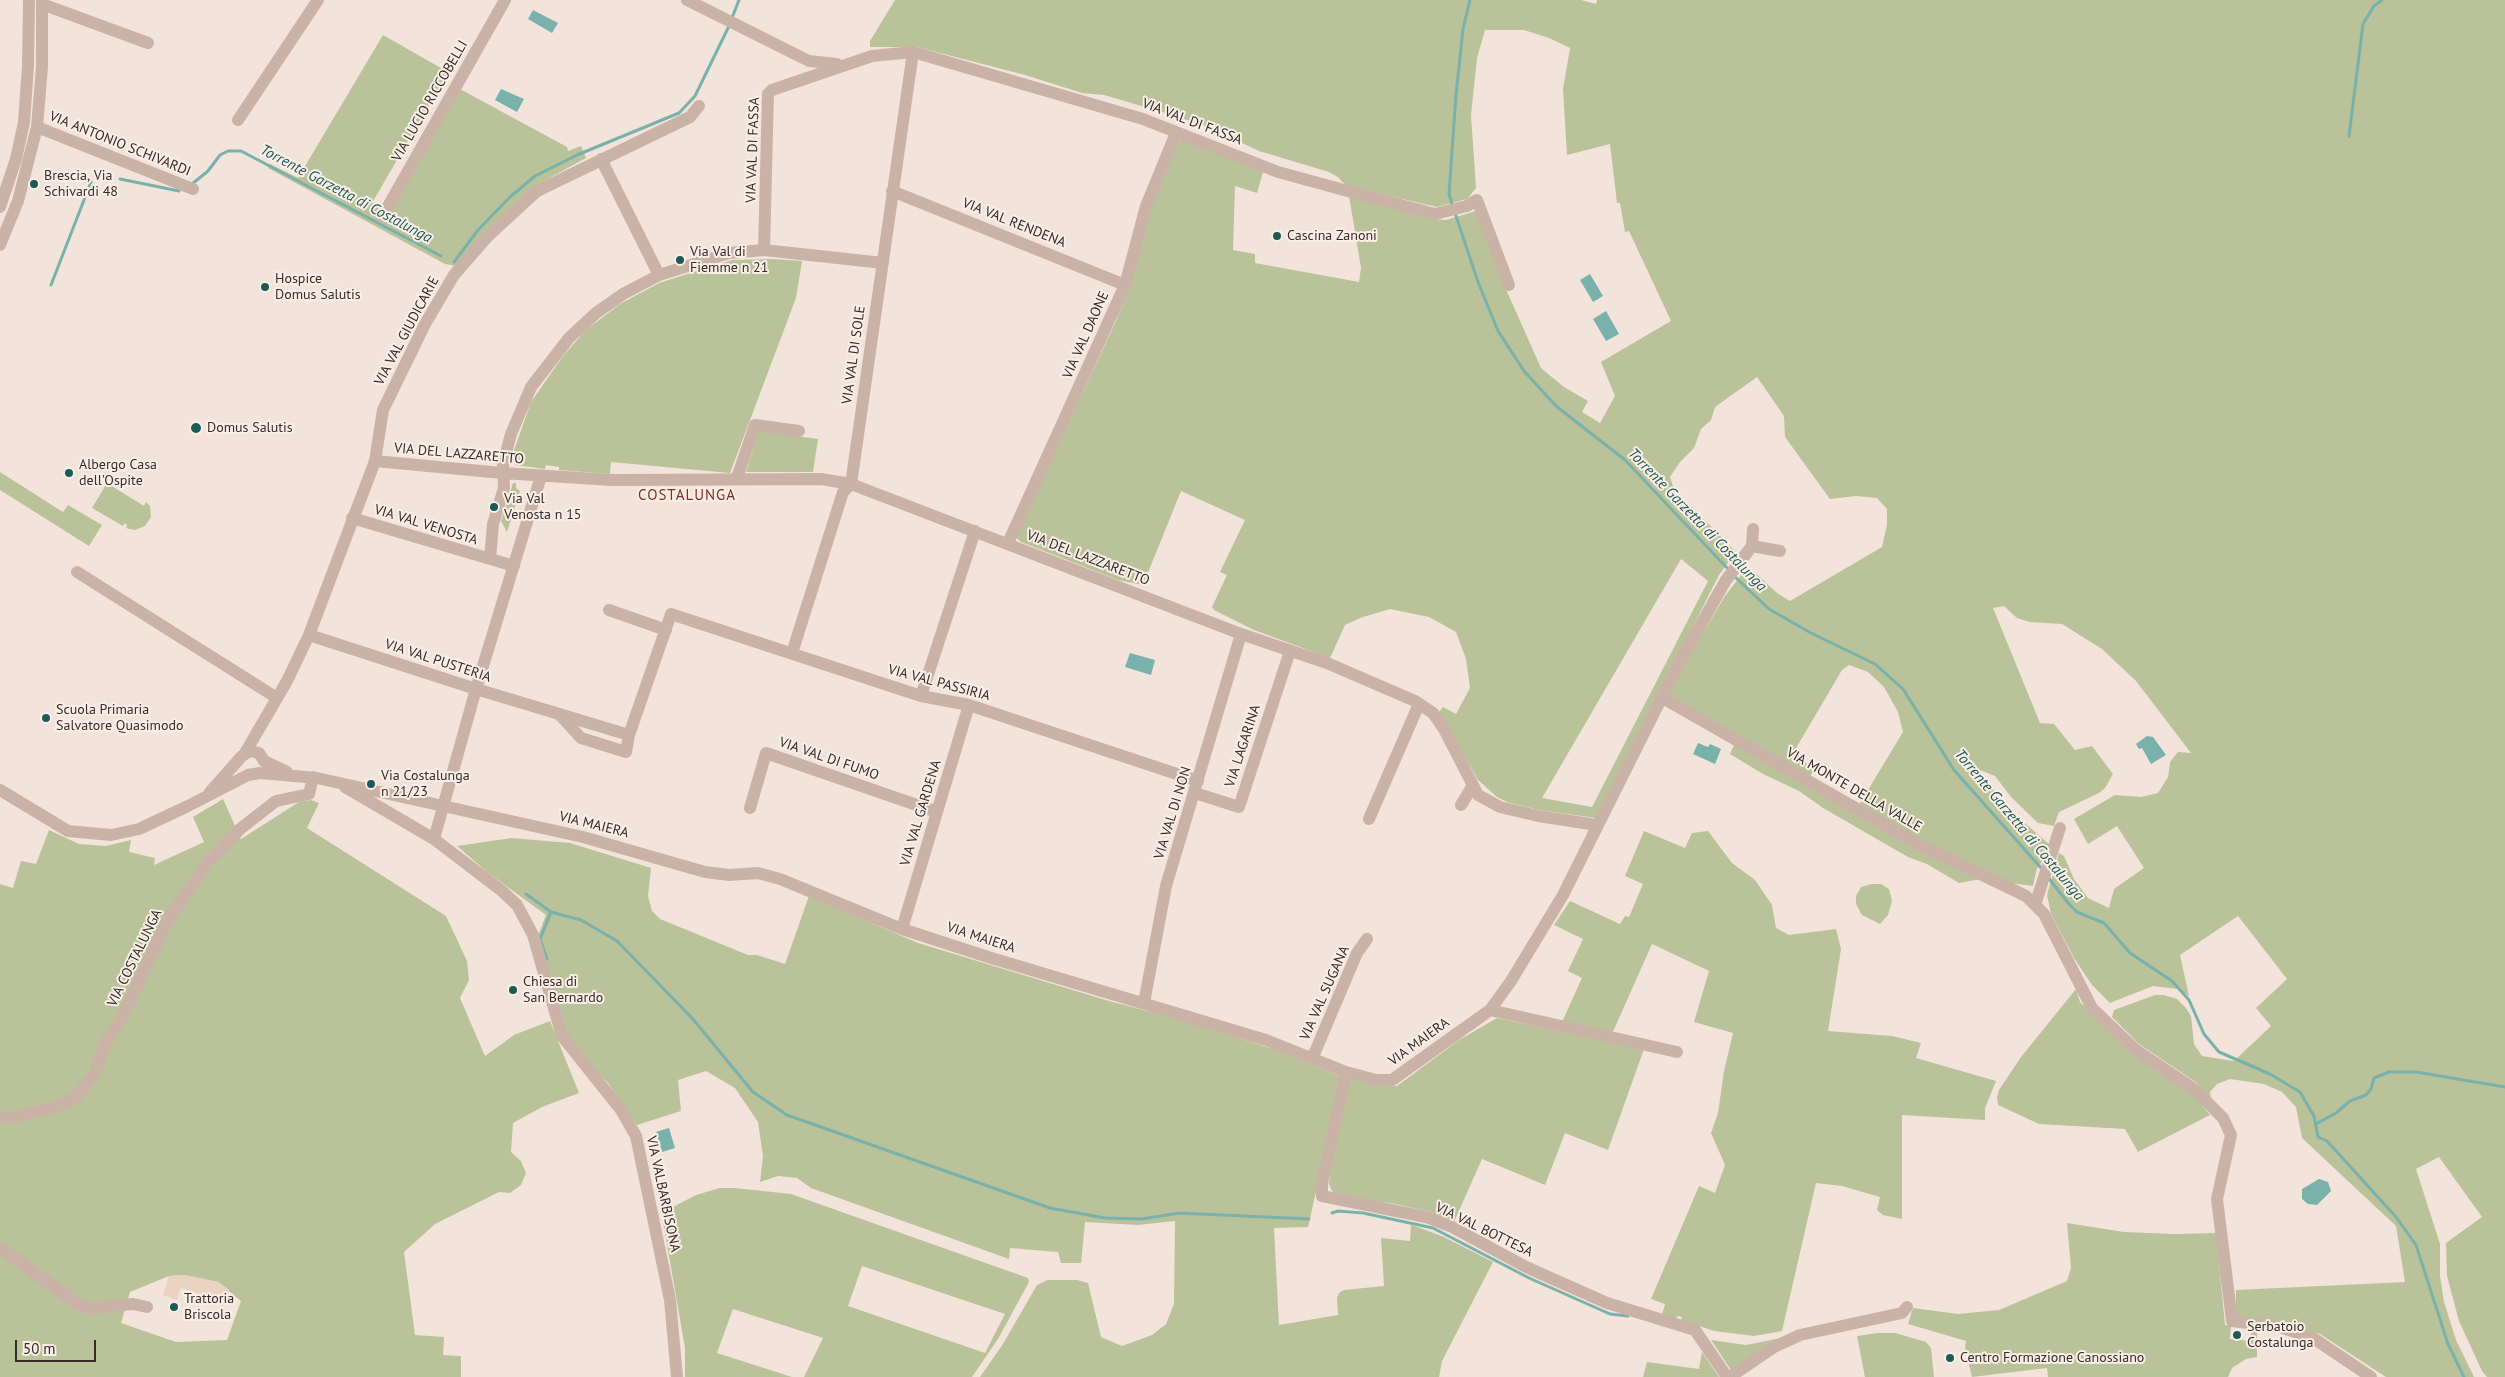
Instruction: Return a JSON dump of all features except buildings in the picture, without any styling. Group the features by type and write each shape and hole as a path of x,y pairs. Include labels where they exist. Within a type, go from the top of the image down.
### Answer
{"street":[{"path":"0,207 16,159 24,122 28,66 29,0"},
{"path":"238,120 318,0"},
{"name":"VIA LUCIO RICCOBELLI","path":"382,217 505,0"},
{"path":"687,0 809,61 831,64 853,62"},
{"name":"VIA ANTONIO SCHIVARDI","path":"0,245 18,201 37,127 42,67 42,2 148,42"},
{"name":"VIA VAL DI FASSA","path":"764,250 768,94 772,90 872,56 913,52 1143,119 1176,134 1278,172 1417,209 1441,214 1467,206 1478,200 1509,285"},
{"name":"VIA VAL DI SOLE","path":"792,653 843,492 850,484 913,52"},
{"path":"807,78 812,70 809,61"},
{"name":"VIA VAL GIUDICARIE","path":"375,461 383,410 426,324 454,275 488,236 537,191 690,117 699,106"},
{"name":"VIA ANTONIO SCHIVARDI","path":"37,127 192,189"},
{"name":"VIA VAL DAONE","path":"1008,543 1125,285 1146,206 1176,134"},
{"path":"601,159 659,275"},
{"name":"VIA VAL RENDENA","path":"892,191 1125,285"},
{"name":"VIA VAL VENOSTA","path":"490,560 493,524 504,488 502,473 514,426 531,388 549,362 569,338 596,313 623,294 659,275 729,253 764,250 883,263"},
{"path":"737,478 755,425 799,431"},
{"name":"VIA DEL LAZZARETTO","path":"243,756 277,698 309,635 375,461 502,473 612,480 821,479 850,484 1008,543 1241,634 1327,663 1420,704 1433,713 1444,729 1478,796 1500,807 1538,816 1597,825"},
{"path":"336,782 434,839 476,689 541,476"},
{"name":"VIA VAL VENOSTA","path":"352,518 514,566"},
{"path":"1597,825 1661,698 1726,580 1752,546 1753,529"},
{"path":"922,696 975,532"},
{"path":"1752,546 1780,551"},
{"path":"77,572 277,698"},
{"path":"609,610 666,630"},
{"name":"VIA VAL PASSIRIA","path":"671,614 922,696 969,705 1196,787"},
{"name":"VIA VAL PUSTERIA","path":"558,714 581,738 626,752 629,735 671,614"},
{"name":"VIA VAL DI NON","path":"1144,1003 1166,886 1241,634"},
{"name":"VIA VAL PUSTERIA","path":"309,635 476,689 629,735"},
{"name":"VIA LAGARINA","path":"1196,787 1239,807 1290,651"},
{"name":"VIA MONTE DELLA VALLE","path":"1661,698 1922,846 2026,896 2044,914 2092,1008 2136,1050 2194,1089 2223,1118 2231,1135 2217,1199 2232,1321 2280,1327 2313,1338 2371,1377"},
{"path":"1369,819 1420,704"},
{"name":"VIA VAL GARDENA","path":"902,929 969,705"},
{"path":"0,790 68,831 94,835 111,835 139,828 254,774 262,757 258,732"},
{"path":"205,798 243,756 254,751 295,775"},
{"name":"VIA VAL DI FUMO","path":"750,808 766,753 937,812"},
{"path":"243,756 241,769 254,774 313,777 443,806"},
{"name":"VIA COSTALUNGA","path":"0,1117 13,1117 56,1107 76,1097 94,1074 107,1041 122,1018 168,920 208,862 240,829 276,801 309,794 313,777"},
{"path":"1461,805 1472,787"},
{"name":"VIA MAIERA","path":"443,806 602,841 705,872 729,875 758,873 773,877 902,929 1266,1040 1312,1060 1376,1080 1392,1080 1490,1010 1511,981 1563,895 1597,825"},
{"path":"2035,905 2060,828"},
{"name":"VIA VALBARBISONA","path":"434,839 448,848 512,901 520,910 532,935 562,1036 621,1110 636,1136 670,1300 677,1377"},
{"name":"VIA VAL SUGANA","path":"1312,1060 1357,953 1367,939"},
{"path":"1490,1010 1677,1052"},
{"name":"VIA VAL BOTTESA","path":"1346,1072 1322,1184 1322,1196 1426,1217 1452,1227 1526,1267 1607,1303 1695,1330 1729,1377 1774,1347 1800,1335 1902,1313 1907,1307"},
{"path":"0,1248 81,1306 90,1308 134,1304 147,1307"}],"green space":[{"path":"895,0 1581,0 1596,4 1597,0 2505,0 2505,1377 2487,1377 2482,1371 2459,1321 2447,1276 2446,1243 2482,1217 2439,1157 2416,1169 2440,1244 2440,1276 2444,1302 2456,1340 2474,1377 2386,1377 2320,1334 2288,1324 2236,1318 2236,1290 2405,1282 2396,1226 2302,1138 2296,1107 2282,1092 2264,1084 2230,1079 2217,1084 2210,1092 2211,1099 2197,1083 2139,1044 2112,1017 2114,1010 2155,995 2164,995 2177,999 2191,1016 2194,1044 2202,1056 2234,1061 2271,1026 2256,1008 2287,979 2238,916 2180,955 2189,996 2178,989 2153,986 2110,1003 2092,985 2074,958 2051,914 2047,895 2059,853 2064,856 2074,879 2088,898 2109,908 2114,889 2144,868 2117,826 2088,844 2074,819 2115,795 2141,797 2158,793 2168,777 2170,762 2178,752 2191,753 2136,681 2102,649 2062,624 2030,622 2017,618 2004,606 1993,608 2040,723 2054,724 2075,750 2092,746 2113,774 2105,788 2099,793 2059,812 2054,826 2038,823 2011,797 1995,776 1980,770 2002,803 2050,845 2046,856 2037,868 2033,886 1981,879 1959,883 1927,864 1908,857 1823,808 1799,791 1763,774 1730,754 1734,745 1670,697 1668,691 1725,596 1748,566 1777,593 1790,601 1882,547 1887,525 1887,509 1877,498 1856,496 1830,499 1785,437 1784,416 1757,377 1715,407 1711,420 1701,429 1694,448 1680,462 1670,477 1674,489 1736,552 1719,575 1596,818 1539,810 1507,802 1497,797 1478,780 1439,712 1443,707 1456,714 1470,688 1466,659 1456,632 1429,617 1390,609 1360,618 1345,625 1330,658 1254,630 1214,610 1212,607 1227,575 1220,572 1245,520 1181,491 1143,585 1118,580 1021,542 1016,537 1115,323 1130,287 1149,213 1175,142 1184,139 1263,172 1257,193 1235,186 1233,250 1255,254 1255,263 1359,282 1361,268 1349,196 1434,219 1446,220 1476,211 1505,287 1541,368 1564,387 1588,401 1582,412 1600,423 1615,396 1601,362 1671,321 1629,231 1625,232 1620,203 1617,203 1610,144 1567,155 1563,89 1570,48 1549,38 1524,30 1485,30 1477,58 1471,115 1476,188 1467,199 1437,207 1346,186 1338,177 1329,172 1259,151 1208,127 1169,114 1104,95 1082,93 1025,75 917,47 870,47 870,41","holes":["1681,559 1708,581 1592,807 1542,798","1849,665 1868,672 1884,687 1898,712 1903,732 1859,805 1807,782 1815,768 1792,755 1842,670"]},
{"path":"383,35 448,72 372,203 382,208 460,89 567,147 568,151 581,146 586,158 533,187 456,266 445,264 268,168 270,164 298,178"},
{"path":"772,259 802,261 796,298 730,473 611,462 610,474 559,470 559,467 546,465 545,469 515,465 512,456 531,402 563,356 586,330 620,304 659,283 732,260"},
{"path":"759,431 818,439 813,472 746,472"},
{"path":"0,472 63,512 68,505 102,525 89,546 0,490"},
{"path":"107,483 144,506 146,502 150,506 151,517 145,526 135,530 126,528 127,525 125,523 123,526 92,508"},
{"path":"513,483 516,483 516,488 520,491 507,532 501,521"},
{"path":"223,799 241,839 299,802 311,800 319,803 307,828 446,916 467,961 469,980 460,998 485,1056 514,1035 550,1021 579,1093 542,1107 513,1123 511,1152 521,1161 526,1173 521,1185 510,1193 499,1192 435,1224 404,1252 415,1335 444,1337 443,1355 461,1356 461,1377 0,1377 0,884 13,888 21,861 36,864 49,830 79,844 106,846 131,840 129,852 155,858 154,865 204,842 193,817","holes":["184,1275 218,1282 241,1301 227,1340 176,1342 121,1323 130,1292 169,1276"]},
{"path":"1644,831 1685,848 1692,833 1708,831 1732,863 1755,880 1772,905 1776,928 1789,935 1836,929 1841,949 1828,1031 1892,1036 1921,1043 1916,1058 1996,1081 1985,1108 1985,1120 1902,1115 1902,1219 1883,1215 1877,1210 1880,1197 1842,1186 1816,1183 1782,1331 1754,1336 1714,1331 1681,1320 1682,1317 1679,1316 1677,1316 1676,1320 1662,1315 1665,1304 1651,1299 1699,1186 1715,1193 1725,1165 1711,1133 1718,1113 1724,1071 1733,1033 1694,1022 1709,971 1652,944 1612,1034 1562,1022 1582,978 1568,971 1583,939 1554,925 1570,901 1620,924 1625,916 1629,917 1643,884 1625,876"},
{"path":"512,838 570,843 651,868 648,896 652,911 660,919 748,955 757,955 785,964 809,896 918,943 1109,1001 1186,1021 1279,1051 1342,1077 1308,1227 1274,1228 1279,1325 1338,1315 1337,1298 1339,1293 1344,1290 1384,1286 1381,1238 1410,1241 1411,1225 1444,1237 1493,1262 1442,1361 1439,1377 980,1377 1003,1344 1037,1285 1048,1280 1077,1280 1088,1283 1101,1337 1122,1346 1152,1335 1166,1324 1174,1304 1175,1221 1138,1225 1085,1222 1081,1263 1061,1263 1058,1252 1010,1248 1009,1259 811,1188 797,1178 778,1176 760,1182 763,1156 758,1122 735,1088 706,1071 678,1080 681,1111 637,1125 608,1083 575,1049 568,1035 538,936 546,915 487,872 457,846"},
{"path":"1881,884 1889,889 1892,901 1888,915 1880,924 1862,915 1856,904 1856,896 1861,887"},
{"path":"2076,989 2080,1002 2096,1018 2192,1093 2210,1115 2138,1152 2125,1129 2039,1124 1998,1105 1997,1097 1999,1090 2021,1057"},
{"path":"1497,1018 1644,1049 1608,1150 1565,1133 1545,1185 1482,1159 1454,1222 1427,1211 1391,1203 1350,1198 1338,1195 1332,1191 1329,1184 1330,1174 1349,1081 1351,1079 1373,1085 1397,1086 1459,1040"},
{"path":"720,1188 791,1194 1028,1278 1029,1282 998,1339 972,1377 804,1377 823,1338 733,1309 717,1353 792,1377 685,1377 685,1348 662,1216 673,1207 696,1195","holes":["862,1266 1005,1314 985,1353 848,1306"]},
{"path":"2067,1223 2124,1232 2216,1233 2225,1325 2231,1326 2230,1339 2250,1341 2252,1328 2257,1328 2257,1357 2246,1359 2232,1368 2228,1377 2048,1377 2047,1368 1972,1377 1965,1348 1966,1341 1908,1324 1913,1308 1958,1314 1999,1310 2067,1281 2071,1268"},
{"path":"1895,1333 1926,1342 1931,1348 1934,1377 1865,1377 1857,1336"},
{"path":"1786,1337 1731,1370 1711,1340 1746,1345"},
{"path":"1702,1352 1719,1377 1643,1377 1647,1362 1699,1369"}],"shaded area":[{"path":"184,1275 219,1282 229,1290 224,1306 200,1298 201,1294 181,1288 177,1300 163,1295 169,1276"}],"water":[{"path":"533,10 558,23 552,33 528,19"},
{"path":"501,89 524,99 517,112 495,100"},
{"path":"1590,274 1603,296 1593,302 1580,280"},
{"path":"1606,311 1619,334 1606,341 1593,319"},
{"path":"1130,653 1155,660 1151,675 1125,667"},
{"path":"2147,736 2153,737 2166,755 2151,764 2142,748 2139,749 2136,744"},
{"path":"1698,743 1708,747 1710,744 1721,749 1715,764 1693,754"},
{"path":"669,1128 675,1148 662,1152 656,1132"},
{"path":"2319,1179 2328,1182 2331,1191 2317,1205 2308,1204 2302,1199 2302,1189"}],"waterway":[{"name":"Torrente Garzetta di Costalunga","path":"732,18 739,0"},
{"name":"Torrente Garzetta di Costalunga","path":"1453,207 1449,194 1456,95 1463,29 1470,0"},
{"path":"2349,136 2363,24 2374,6 2382,0"},
{"name":"Torrente Garzetta di Costalunga","path":"454,262 478,230 510,197 535,176 577,155 679,113 695,96 730,24"},
{"name":"Torrente Garzetta di Costalunga","path":"192,184 208,171 220,155 228,151 241,151 441,256"},
{"name":"Torrente Garzetta di Costalunga","path":"120,179 179,191"},
{"path":"51,285 91,182"},
{"name":"Torrente Garzetta di Costalunga","path":"1455,213 1478,282 1498,331 1524,371 1556,406 1625,460 1730,571"},
{"name":"Torrente Garzetta di Costalunga","path":"1734,576 1769,609 1811,633 1875,664 1903,689 1954,770 2042,869"},
{"name":"Torrente Garzetta di Costalunga","path":"2047,876 2077,912 2104,923 2130,953 2172,981 2189,1000 2204,1034 2219,1052 2270,1074 2300,1092 2314,1116 2318,1137 2327,1141 2396,1217 2416,1245 2448,1344 2464,1377"},
{"path":"526,894 551,912 581,920 617,941 692,1018 753,1092 787,1115 1050,1208 1105,1218 1142,1219 1179,1213 1309,1219"},
{"path":"547,959 540,939 551,912"},
{"path":"2316,1124 2336,1113 2350,1101 2366,1095 2371,1089 2374,1078 2389,1072 2416,1072 2505,1087"},
{"path":"1332,1213 1338,1211 1363,1213 1433,1228 1529,1278 1610,1314 1628,1316"}],"place":[{"name":"Brescia, Via Schivardi 48","path":"34,184"},
{"name":"Cascina Zanoni","path":"1277,236"},
{"name":"Via Val di Fiemme n 21","path":"680,260"},
{"name":"Hospice Domus Salutis","path":"265,287"},
{"name":"Domus Salutis","path":"196,428"},
{"name":"Albergo Casa dell'Ospite","path":"69,473"},
{"name":"Via Val Venosta n 15","path":"494,507"},
{"name":"Scuola Primaria Salvatore Quasimodo","path":"46,718"},
{"name":"Via Costalunga n 21/23","path":"371,784"},
{"name":"Chiesa di San Bernardo","path":"513,990"},
{"name":"Trattoria Briscola","path":"174,1307"},
{"name":"Serbatoio Costalunga","path":"2237,1335"},
{"name":"Centro Formazione Canossiano","path":"1950,1358"}],"district":[{"name":"COSTALUNGA","path":"687,496"}]}
